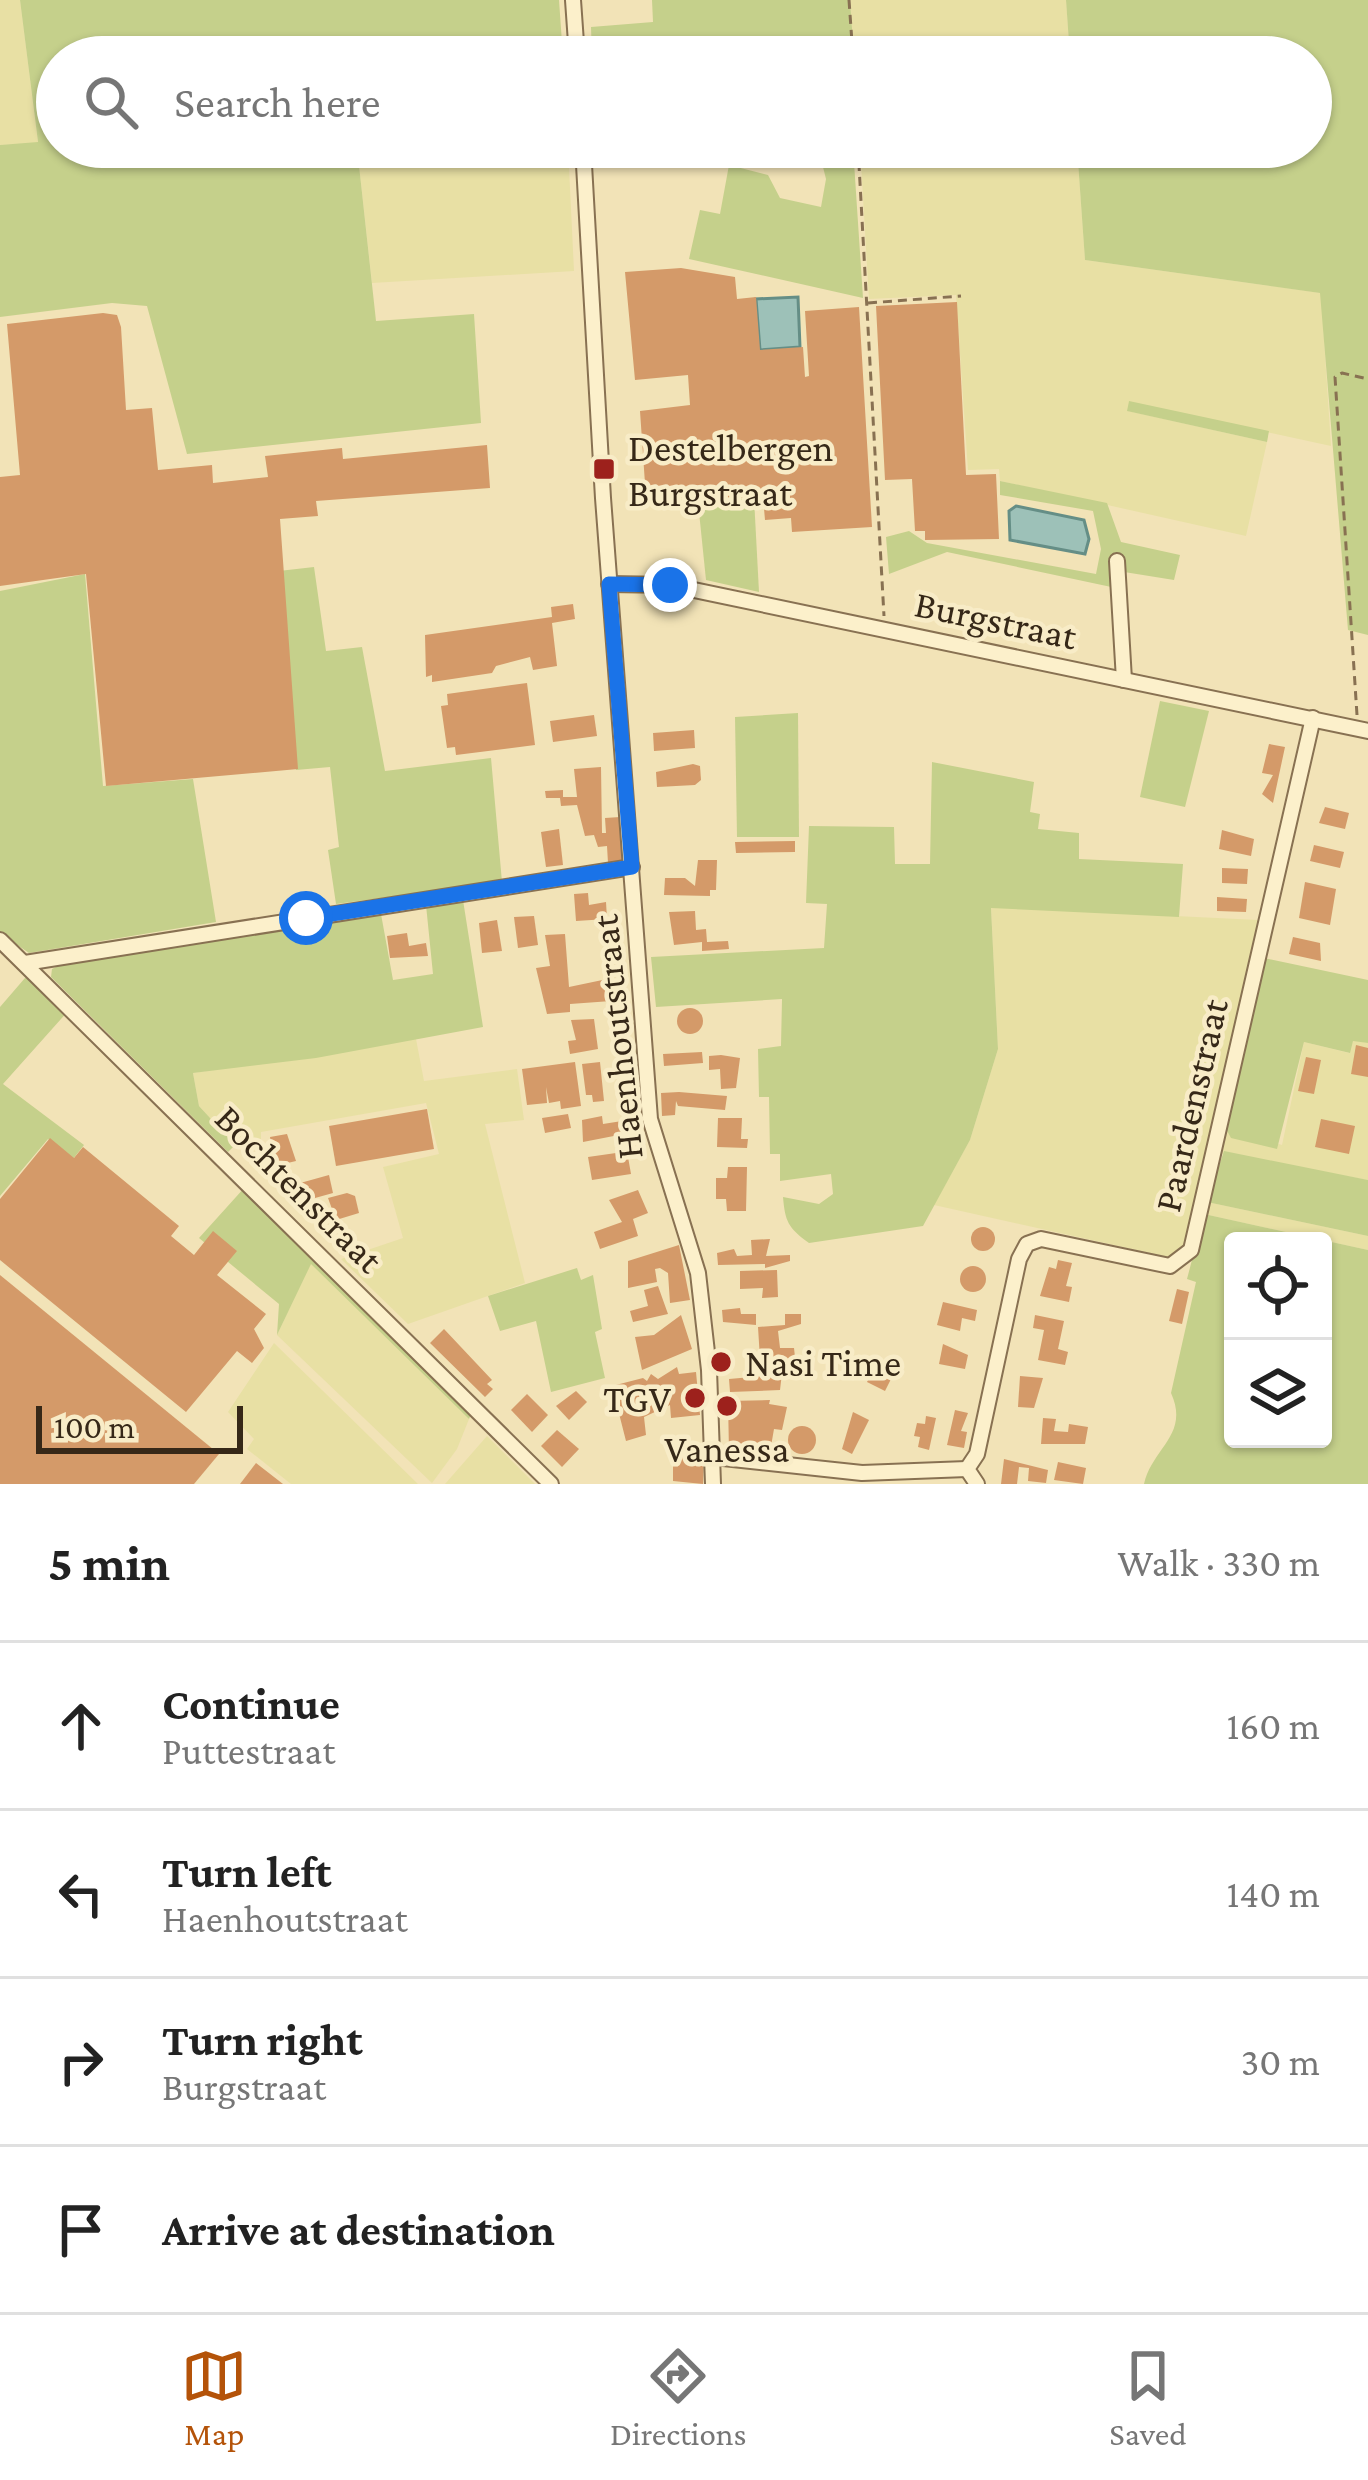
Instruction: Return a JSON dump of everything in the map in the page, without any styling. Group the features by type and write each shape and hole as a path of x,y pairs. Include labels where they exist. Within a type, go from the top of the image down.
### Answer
{"street":[{"path":"574,0 576,36"},
{"name":"Haenhoutstraat","path":"584,168 609,584 650,1119 698,1273 713,1484"},
{"path":"1117,561 1124,680"},
{"name":"Burgstraat","path":"609,584 670,585 1363,729"},
{"name":"Paardenstraat","path":"967,1469 977,1454 1019,1259 1027,1244 1041,1239 1170,1266 1191,1250 1313,718"},
{"path":"26,963 632,867"},
{"name":"Bochtenstraat","path":"0,940 551,1484"},
{"path":"714,1457 862,1473 967,1469 977,1484"}],"path":[{"path":"849,0 852,36"},
{"path":"859,168 885,630"},
{"path":"866,303 961,296"},
{"path":"1363,729 1335,377 1342,373 1368,379"}],"shaded area":[{"path":"0,0 20,0 36,143 0,145"},
{"path":"850,0 1066,0 1069,36 853,36"},
{"path":"359,168 569,168 574,271 372,283"},
{"path":"861,168 1078,168 1085,260 1321,293 1331,446 1129,402 1128,411 1267,442 1246,536 1000,481 999,469 968,470 956,295 869,299"},
{"path":"991,907 1258,920 1183,1249 1172,1258 934,1205 970,1140 998,1049"},
{"path":"416,1039 424,1081 517,1069 524,1120 485,1124 525,1283 408,1324 341,1259 403,1238 383,1167 439,1154 426,1103 261,1132 261,1141 235,1145 199,1106 193,1073"},
{"path":"1353,1040 1368,1043 1368,1180 1219,1153 1225,1127 1282,1145 1304,1042 1349,1053"},
{"path":"1207,1202 1368,1236 1368,1250 1332,1242 1332,1232 1286,1232 1204,1214"},
{"path":"311,1263 469,1419 457,1449 432,1483 277,1335"},
{"path":"274,1343 418,1484 291,1484 247,1449 254,1439 228,1412"},
{"path":"487,1436 535,1484 445,1484"}],"green space":[{"path":"20,0 559,0 562,36 36,36 36,126"},
{"path":"652,0 850,0 853,36 591,36 591,27 653,22"},
{"path":"1066,0 1368,0 1368,635 1348,630 1320,293 1085,260 1078,168 1332,168 1332,36 1069,36"},
{"path":"36,142 36,168 359,168 376,321 474,314 481,423 187,454 147,306 112,303 0,317 0,145"},
{"path":"728,168 768,175 780,198 821,207 823,168 854,168 863,298 689,259 700,210 720,214"},
{"path":"1129,401 1269,431 1267,442 1127,411"},
{"path":"1000,481 1107,503 1121,542 1180,555 1174,580 1118,571 1116,588 947,552 889,574 886,537 909,531 927,543 1096,574 1101,549 1093,511 1000,495"},
{"path":"754,498 759,592 706,580 698,502"},
{"path":"314,567 326,651 362,647 385,771 491,758 502,882 336,904 328,850 339,847 330,767 296,770 279,571"},
{"path":"85,574 103,786 193,779 216,922 29,953 0,933 0,591"},
{"path":"1160,701 1209,711 1185,807 1140,797"},
{"path":"798,713 799,837 737,837 735,717"},
{"path":"932,762 1034,782 1030,812 1040,814 1038,829 1079,833 1079,859 1183,864 1179,917 991,908 998,1049 970,1140 923,1226 809,1243 789,1223 783,1197 819,1204 833,1194 831,1174 780,1181 780,1154 770,1154 769,1097 759,1097 758,1049 781,1046 782,999 656,1007 651,957 824,948 827,904 806,903 809,826 894,827 895,864 930,864"},
{"path":"463,900 483,1027 316,1058 193,1073 199,1106 235,1145 228,1152 51,977 52,969 66,962 381,914 393,980 433,974 426,905"},
{"path":"1264,958 1368,980 1368,1043 1353,1041 1350,1053 1304,1042 1277,1149 1231,1138 1225,1127"},
{"path":"25,978 35,979 69,1010 3,1084 84,1145 73,1159 48,1139 0,1196 0,1007"},
{"path":"1224,1151 1368,1180 1368,1236 1207,1202"},
{"path":"245,1187 472,1412 469,1419 311,1264 277,1335 279,1304 199,1238"},
{"path":"1204,1214 1286,1232 1224,1232 1224,1448 1332,1448 1332,1242 1368,1250 1368,1484 1144,1484 1176,1420 1171,1393 1196,1282 1187,1279"},
{"path":"577,1268 581,1280 593,1275 602,1329 595,1332 605,1378 551,1392 536,1321 500,1331 488,1296"}],"water":[{"path":"798,297 800,347 760,350 756,299"},
{"path":"1016,506 1084,520 1089,539 1085,554 1010,540 1009,511"}],"building":[{"path":"681,268 735,277 737,299 756,297 760,350 803,347 805,377 809,376 805,311 859,307 872,527 792,532 791,518 765,520 763,497 646,498 640,411 690,405 688,375 635,380 625,272"},
{"path":"957,302 966,475 996,474 999,539 925,540 925,531 915,531 912,479 885,480 876,306"},
{"path":"117,315 121,327 126,410 152,408 158,470 212,465 213,483 268,477 265,456 342,448 343,459 487,445 490,488 316,501 318,516 280,519 298,769 106,786 86,574 0,586 0,477 20,475 7,324"},
{"path":"573,604 575,619 552,623 557,666 533,670 530,657 496,666 492,673 432,682 432,675 426,677 425,635 552,617 551,607"},
{"path":"527,683 535,745 456,755 455,747 447,748 441,706 448,705 447,694"},
{"path":"594,715 597,736 553,742 550,721"},
{"path":"694,730 695,748 654,751 653,733"},
{"path":"1269,744 1285,747 1273,803 1262,794 1273,775 1262,773"},
{"path":"700,766 701,780 695,785 657,787 656,772"},
{"path":"601,767 602,833 606,833 605,818 620,817 623,862 608,863 607,846 598,847 594,835 585,836 577,805 561,806 560,798 546,798 545,791 563,790 563,797 577,797 574,769"},
{"path":"1325,807 1349,813 1345,829 1319,823"},
{"path":"559,829 563,865 546,867 541,832"},
{"path":"1222,830 1254,839 1251,856 1219,849"},
{"path":"795,841 795,852 736,853 735,842"},
{"path":"1314,845 1344,852 1340,868 1310,861"},
{"path":"698,860 717,860 716,890 710,890 710,896 664,895 665,878 685,878 695,886"},
{"path":"1222,868 1248,869 1247,884 1222,883"},
{"path":"1305,882 1336,889 1330,925 1299,918"},
{"path":"588,893 589,905 606,902 607,919 576,921 574,894"},
{"path":"1217,897 1247,899 1246,912 1217,911"},
{"path":"695,911 696,930 706,929 707,942 728,941 729,949 702,951 702,942 674,945 669,912"},
{"path":"534,916 538,945 518,948 514,917"},
{"path":"497,920 502,951 482,953 479,923"},
{"path":"407,933 409,946 426,943 428,956 390,958 387,936"},
{"path":"565,934 569,987 612,978 612,983 624,982 625,1000 570,1004 570,1012 547,1014 536,968 550,966 545,935"},
{"path":"1293,937 1320,943 1321,961 1289,954"},
{"path":"690,1008 703,1021 690,1034 677,1021"},
{"path":"594,1019 598,1049 570,1054 568,1041 576,1040 571,1020"},
{"path":"1356,1045 1368,1048 1368,1077 1351,1074"},
{"path":"702,1052 703,1063 664,1066 663,1054"},
{"path":"709,1056 740,1058 736,1088 721,1089 720,1069 709,1070"},
{"path":"1306,1057 1321,1060 1314,1094 1298,1091"},
{"path":"575,1062 581,1106 561,1109 560,1101 549,1103 546,1087 547,1103 527,1105 522,1069"},
{"path":"600,1062 604,1101 593,1102 592,1095 586,1095 582,1064"},
{"path":"661,1093 727,1096 725,1110 678,1106 676,1101 675,1115 662,1116"},
{"path":"427,1109 434,1149 336,1166 329,1126"},
{"path":"568,1114 571,1128 545,1133 542,1118"},
{"path":"602,1116 603,1124 622,1121 624,1134 583,1142 582,1120"},
{"path":"718,1118 742,1118 741,1139 748,1139 747,1148 717,1147"},
{"path":"1321,1119 1355,1126 1349,1154 1315,1147"},
{"path":"287,1134 296,1161 275,1166 270,1137"},
{"path":"50,1138 74,1158 83,1147 179,1226 171,1236 194,1255 213,1231 237,1251 217,1275 266,1314 254,1329 264,1348 252,1363 237,1351 186,1412 0,1260 0,1199"},
{"path":"616,1153 617,1159 628,1157 631,1174 592,1180 588,1157"},
{"path":"728,1167 747,1167 746,1211 727,1211 726,1199 716,1199 716,1178 727,1178"},
{"path":"329,1175 333,1193 297,1203 293,1185"},
{"path":"638,1190 648,1213 633,1219 638,1236 600,1249 594,1232 622,1222 609,1200"},
{"path":"355,1196 359,1213 336,1220 328,1198"},
{"path":"983,1227 995,1239 983,1251 971,1239"},
{"path":"770,1239 766,1256 790,1255 790,1261 765,1268 765,1264 718,1265 717,1253 734,1249 737,1256 752,1255 751,1240"},
{"path":"679,1245 690,1300 670,1303 668,1273 660,1268 655,1269 657,1282 628,1288 628,1261"},
{"path":"1058,1260 1072,1263 1066,1286 1072,1287 1069,1302 1040,1296 1049,1267 1056,1269"},
{"path":"973,1266 986,1279 973,1292 960,1279"},
{"path":"777,1270 778,1297 762,1298 763,1288 740,1289 740,1271"},
{"path":"0,1275 219,1454 194,1484 0,1484"},
{"path":"658,1286 668,1314 633,1322 630,1311 648,1306 644,1290"},
{"path":"1177,1289 1189,1292 1182,1324 1169,1321"},
{"path":"943,1302 977,1310 975,1321 962,1318 960,1331 937,1325"},
{"path":"740,1308 741,1314 756,1314 756,1325 723,1322 722,1310"},
{"path":"785,1314 801,1314 801,1324 778,1331 780,1348 794,1348 795,1357 814,1358 815,1370 782,1373 780,1390 730,1392 729,1379 763,1376 765,1358 760,1359 758,1327 785,1325"},
{"path":"681,1315 692,1349 642,1370 635,1337 654,1335"},
{"path":"1035,1315 1064,1321 1058,1349 1068,1352 1065,1365 1038,1360 1044,1330 1033,1328"},
{"path":"444,1329 492,1380 487,1384 493,1389 485,1397 430,1343"},
{"path":"943,1344 968,1355 965,1369 939,1364"},
{"path":"875,1366 893,1375 885,1391 867,1382"},
{"path":"677,1367 679,1374 696,1372 700,1415 671,1418 670,1405 644,1417 646,1435 626,1441 612,1386 647,1381 651,1374 658,1379"},
{"path":"1020,1376 1043,1378 1034,1408 1018,1407"},
{"path":"576,1391 587,1402 569,1420 556,1406"},
{"path":"527,1394 548,1415 532,1432 511,1410"},
{"path":"770,1400 769,1404 787,1407 782,1430 774,1429 770,1452 729,1452 728,1401"},
{"path":"955,1410 968,1413 961,1431 967,1432 964,1448 947,1445"},
{"path":"853,1412 869,1420 852,1454 842,1449"},
{"path":"926,1416 936,1418 929,1450 918,1447 920,1437 914,1436 917,1423 925,1424"},
{"path":"1043,1418 1056,1419 1054,1431 1068,1432 1069,1424 1088,1427 1085,1444 1041,1444"},
{"path":"802,1426 812,1430 816,1440 812,1450 802,1454 792,1450 788,1440 792,1430"},
{"path":"557,1430 579,1449 562,1467 541,1446"},
{"path":"673,1455 704,1459 703,1484 673,1481"},
{"path":"1004,1459 1048,1470 1046,1483 1028,1481 1029,1468 1019,1467 1017,1484 1001,1484"},
{"path":"1058,1462 1086,1468 1083,1484 1054,1480"},
{"path":"256,1463 283,1484 240,1484"}],"place":[{"name":"Destelbergen Burgstraat","path":"604,469"},
{"name":"Nasi Time","path":"721,1362"},
{"name":"TGV","path":"695,1398"},
{"name":"Vanessa","path":"727,1406"}],"route":[{"path":"306,918 632,867 609,584 670,585"}]}
